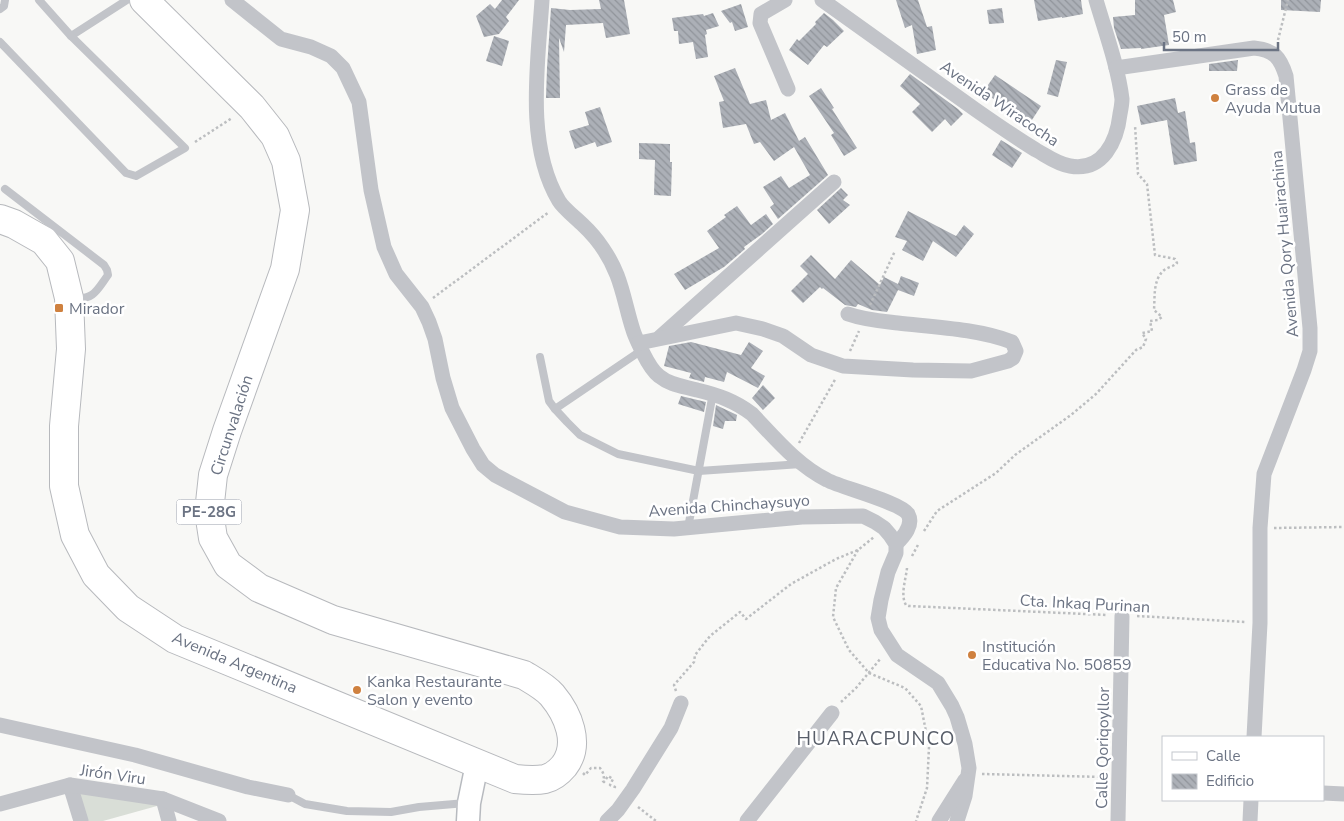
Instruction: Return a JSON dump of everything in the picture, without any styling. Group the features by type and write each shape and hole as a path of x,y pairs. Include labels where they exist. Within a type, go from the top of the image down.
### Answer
{"highway":[{"name":"Circunvalación","path":"144,0 252,107 275,136 286,161 295,210 285,269 213,475 209,512 213,538 228,565 259,588 333,620 524,676 542,686 551,694 562,710 569,725 572,739 571,752 561,770 546,779 523,780 515,779 477,764"},
{"name":"Avenida Argentina","path":"0,219 14,224 44,241 60,261 69,298 71,349 64,426 64,486 74,535 96,575 128,608 175,638 477,764"}],"street":[{"name":"Avenida Chinchaysuyo","path":"232,0 281,39 312,47 330,56 343,68 359,102 371,190 384,247 396,274 422,307 429,322 452,408 483,465 495,475 565,512 620,527 674,529 802,517 863,516 906,538"},
{"path":"542,0 536,90 539,146 551,186 560,203 586,228 604,251 617,275 633,330 646,360 657,374 670,384 726,398 744,408 797,460 828,480 879,498 906,511 909,516 910,522 906,538 896,553 888,572 878,618 881,630 897,654 938,683 957,717 968,758 965,796 957,821"},
{"path":"785,0 761,14 760,23 788,89"},
{"name":"Avenida Wiracocha","path":"822,0 1011,134 1056,162 1071,166 1083,166 1103,157 1116,136 1119,123 1122,100 1116,68 1096,0"},
{"path":"1116,68 1254,48 1265,49 1274,54"},
{"name":"Avenida Qory Huairachina","path":"1254,736 1260,622 1260,528 1264,474 1310,351 1310,328 1286,76 1282,64 1274,54"},
{"path":"658,339 834,182"},
{"path":"640,347 658,339 736,323 783,336 811,355 843,366 970,371 1008,361 1013,358 1016,351 1012,342 1003,338 864,319 848,314"},
{"name":"Calle Qoriqoyllor","path":"1118,821 1122,616"},
{"path":"607,821 624,802 670,728 681,703"},
{"path":"747,821 832,713"},
{"path":"0,725 135,755 248,787 288,795"},
{"path":"468,812 477,764"},
{"path":"939,821 968,774"},
{"path":"70,785 80,821"},
{"name":"Jirón Viru","path":"0,804 70,785 163,799 219,821"},
{"path":"1324,793 1344,794"},
{"path":"163,799 169,821"},
{"path":"1250,821 1251,801"}],"lane":[{"path":"0,9 4,6 6,0"},
{"path":"0,42 126,173 136,176 185,148 71,36 39,0"},
{"path":"71,36 127,0"},
{"path":"5,189 104,265 107,270 108,275 94,294 83,299 69,298"},
{"path":"555,409 640,347"},
{"path":"540,357 549,401 555,409 580,434 618,454 699,471 803,464"},
{"path":"688,528 713,394"},
{"path":"288,795 304,804 348,811 391,812 418,807 468,812"}],"path":[{"path":"1274,54 1288,0"},
{"path":"906,538 924,531 936,511 996,473 1016,455 1071,415 1096,394 1136,350 1143,346 1146,339 1142,333 1152,331 1150,321 1158,320 1162,317 1154,310 1156,281 1164,269 1175,265 1177,261 1155,255 1147,184 1138,174 1134,111 1122,100"},
{"path":"185,148 252,107"},
{"path":"422,307 560,203"},
{"path":"1260,528 1344,527"},
{"path":"681,703 674,685 694,662 695,655 710,636 740,612 746,619 792,584 836,559 858,550 884,528"},
{"name":"Cta. Inkaq Purinan","path":"906,538 919,541 909,561 903,596 904,602 909,606 1260,622"},
{"path":"858,550 836,588 833,618 849,650 869,673 904,688 921,706 929,747 927,788 916,821"},
{"path":"832,713 891,646"},
{"path":"579,771 586,775 592,768 596,767 602,771 604,782 608,776 613,779 610,785 615,787 612,792 624,802 656,821"},
{"path":"968,774 1119,777"}],"shaded area":[{"path":"82,790 160,804 103,821 85,821 78,794"}],"building":[{"path":"502,0 519,0 506,17 509,21 499,34 484,37 476,16 490,4 495,9"},
{"path":"599,0 624,0 630,34 606,38 603,23 566,25 564,52 559,38 560,98 546,98 551,8 570,10 601,9"},
{"path":"896,0 918,0 927,27 932,26 936,50 917,54 912,25 905,28"},
{"path":"1034,0 1081,0 1083,14 1038,21"},
{"path":"1135,0 1173,0 1176,12 1164,15 1169,45 1141,49 1121,49 1114,28 1113,17 1135,15"},
{"path":"1281,0 1321,0 1320,12 1281,10"},
{"path":"741,4 748,27 735,31 732,22 730,23 721,11"},
{"path":"1002,8 1004,23 989,24 987,10"},
{"path":"713,13 719,26 706,30 708,57 696,59 693,42 679,44 678,31 674,31 672,18 703,14 704,16"},
{"path":"824,13 844,31 827,47 824,45 808,65 789,50 797,39 799,41 816,24 815,22"},
{"path":"494,36 509,41 502,66 486,61"},
{"path":"1056,60 1067,62 1058,97 1047,94"},
{"path":"1238,60 1237,71 1209,71 1209,64"},
{"path":"735,68 750,104 766,100 771,120 785,113 799,141 805,137 828,175 778,219 770,207 774,204 763,187 781,176 789,188 810,175 794,147 774,161 760,142 754,144 746,124 723,128 719,102 724,101 714,76"},
{"path":"910,74 963,114 951,126 945,119 932,132 912,112 920,104 900,86"},
{"path":"995,75 1041,106 1030,123 983,92"},
{"path":"821,88 857,148 844,156 831,135 834,133 809,96"},
{"path":"1175,98 1178,113 1185,111 1190,143 1195,142 1197,161 1174,165 1167,120 1141,125 1137,106"},
{"path":"600,107 612,142 597,147 595,142 575,149 569,131 589,125 585,112"},
{"path":"1001,140 1022,153 1012,168 992,155"},
{"path":"639,143 670,144 670,162 672,162 671,196 654,195 655,160 639,159"},
{"path":"841,188 848,195 843,200 850,205 829,224 817,210"},
{"path":"737,206 751,225 766,214 773,224 744,247 745,249 724,267 685,290 674,274 719,248 707,231"},
{"path":"908,211 956,236 964,225 974,234 956,257 933,241 923,261 902,250 907,241 895,237"},
{"path":"811,255 835,279 851,260 880,285 884,277 898,284 901,276 919,283 914,296 898,290 887,312 872,310 858,304 856,307 845,305 820,287 803,303 791,291 808,274 800,266"},
{"path":"691,342 741,355 749,342 763,351 751,368 765,376 758,388 727,372 724,382 705,377 704,382 689,378 691,373 664,366 669,346"},
{"path":"763,385 775,398 763,410 752,398"},
{"path":"681,396 706,402 704,412 678,404"},
{"path":"716,405 737,415 736,421 725,421 723,429 713,426"}],"place":[{"name":"Grass de Ayuda Mutua","path":"1215,98"},
{"name":"Mirador","path":"59,308"},
{"name":"Institución Educativa No. 50859","path":"972,655"},
{"name":"Kanka Restaurante Salon y evento","path":"357,690"}],"district":[{"name":"HUARACPUNCO","path":"876,738"}]}
